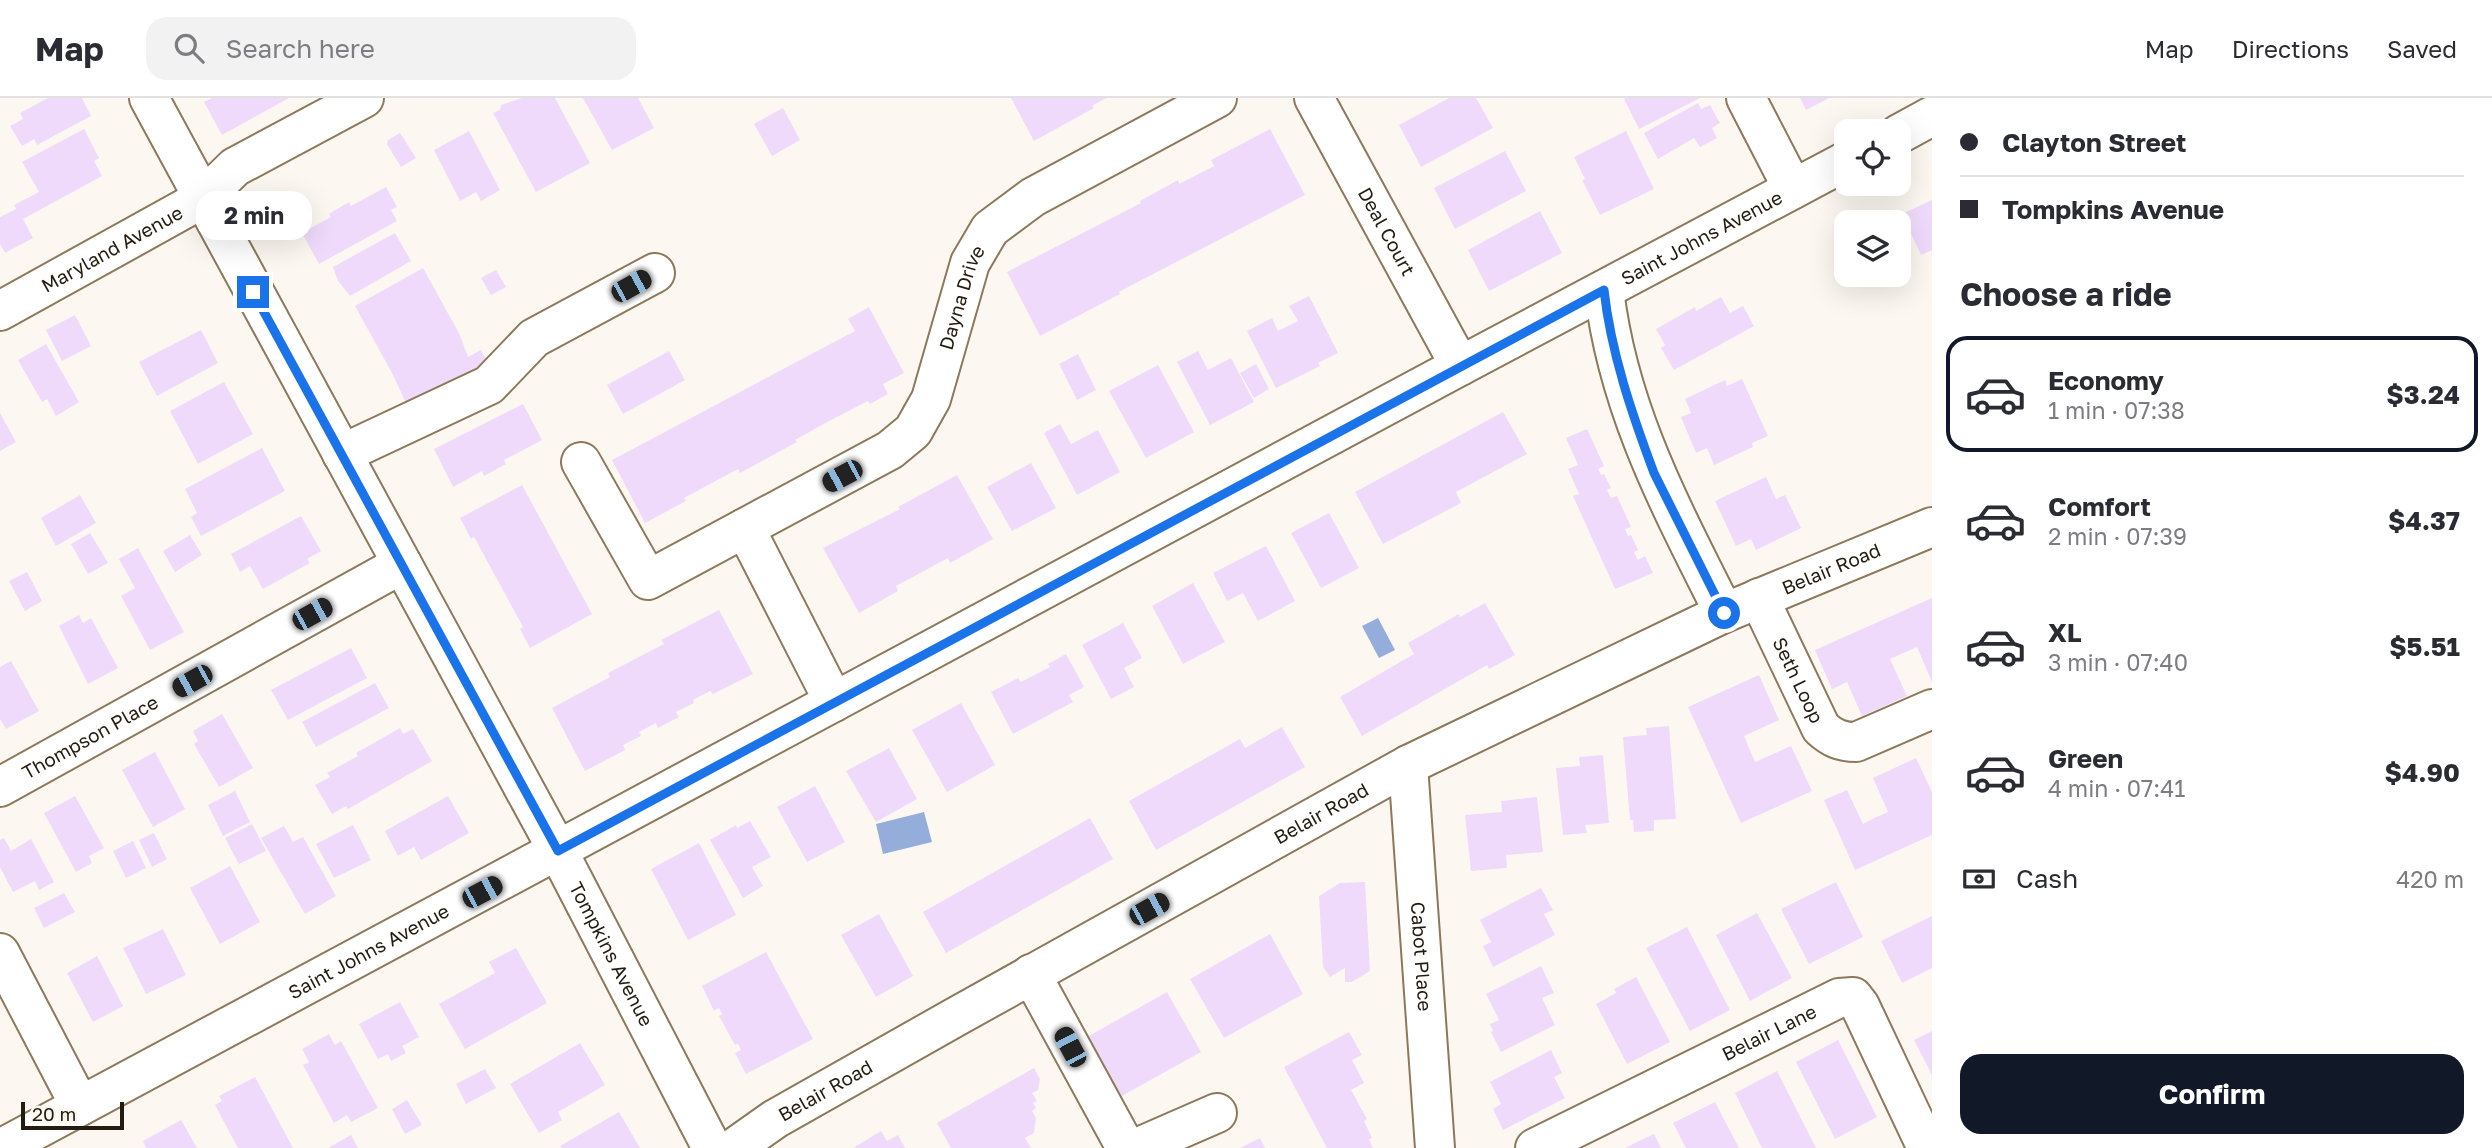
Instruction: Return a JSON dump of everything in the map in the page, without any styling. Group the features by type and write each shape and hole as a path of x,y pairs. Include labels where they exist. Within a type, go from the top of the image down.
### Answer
{"street":[{"name":"Tompkins Avenue","path":"149,98 558,851 712,1148"},
{"name":"Maryland Avenue","path":"0,311 202,199 235,167 364,98"},
{"name":"Dayna Drive","path":"581,462 648,580 890,450 913,430 931,399 970,263 990,229 1033,197 1217,98"},
{"name":"Deal Court","path":"1314,98 1460,366"},
{"path":"1746,98 1793,189"},
{"path":"1911,127 1932,116"},
{"name":"Saint Johns Avenue","path":"2,1148 1834,167"},
{"path":"342,454 489,385 534,338 655,273"},
{"path":"1604,290 1608,324 1629,407 1650,462 1724,613"},
{"name":"Belair Road","path":"734,1148 775,1119 1408,765 1724,613 1932,527"},
{"path":"745,528 834,702"},
{"name":"Thompson Place","path":"0,788 402,564"},
{"name":"Seth Loop","path":"1759,598 1821,728 1829,737 1843,742 1856,742 1932,709"},
{"name":"Cabot Place","path":"1408,765 1435,1148"},
{"path":"0,953 80,1105"},
{"path":"1031,974 1125,1146 1139,1147 1217,1113"},
{"name":"Belair Lane","path":"1535,1148 1839,998 1853,997 1860,1006 1927,1148"}],"water":[{"path":"1378,618 1395,650 1379,658 1362,626"},
{"path":"924,812 932,842 883,854 876,824"}],"building":[{"path":"48,98 82,98 91,116 37,145 34,139 22,146 10,126 23,119 20,113"},
{"path":"212,98 289,98 222,135 204,102"},
{"path":"522,98 555,98 590,163 536,192 493,113 500,110 501,105"},
{"path":"583,98 638,98 654,128 612,150"},
{"path":"1011,98 1106,98 1092,106 1094,108 1034,141"},
{"path":"1449,98 1476,98 1493,128 1421,167 1399,125"},
{"path":"1700,98 1639,129 1624,99"},
{"path":"1800,98 1829,98 1806,110"},
{"path":"1698,103 1701,109 1710,105 1720,123 1712,128 1717,138 1700,147 1694,138 1658,159 1644,133"},
{"path":"783,108 800,140 772,156 754,124"},
{"path":"84,129 99,158 94,161 102,176 23,219 33,238 5,253 0,244 0,217 16,209 14,205 39,192 22,162"},
{"path":"1270,129 1305,195 1040,336 1007,272 1141,203 1140,201 1178,180 1179,184 1214,166 1211,160"},
{"path":"469,131 500,190 481,201 476,192 460,201 434,150"},
{"path":"1626,131 1654,189 1600,215 1582,180 1585,179 1574,157"},
{"path":"400,133 416,158 401,167 387,144 388,140"},
{"path":"1505,151 1526,191 1455,229 1434,188"},
{"path":"386,187 397,207 391,210 397,221 319,264 302,233 331,217 329,214 349,202 351,206"},
{"path":"1932,200 1932,250 1921,255 1911,233 1911,210"},
{"path":"1540,211 1562,253 1489,291 1468,250"},
{"path":"395,233 411,261 350,296 338,281 333,267"},
{"path":"423,268 460,335 468,357 481,350 493,373 413,418 355,306"},
{"path":"496,270 506,287 491,295 481,278"},
{"path":"1309,296 1338,353 1318,363 1320,366 1276,388 1247,331 1272,318 1278,331 1298,321 1289,306"},
{"path":"1721,297 1730,313 1743,306 1754,326 1674,370 1661,348 1665,345 1656,329 1695,307 1696,311"},
{"path":"869,307 904,373 883,384 888,394 829,421 740,473 738,469 645,523 612,460 855,331 848,319"},
{"path":"75,315 91,346 62,361 46,330"},
{"path":"201,330 218,363 157,396 139,362"},
{"path":"46,344 79,402 56,416 47,399 42,402 18,360"},
{"path":"669,351 685,380 623,414 607,385"},
{"path":"1198,351 1208,370 1231,358 1254,402 1210,425 1177,362"},
{"path":"1078,354 1096,390 1077,400 1059,364"},
{"path":"1256,364 1269,389 1254,398 1240,373"},
{"path":"1158,365 1194,432 1146,458 1109,391"},
{"path":"1742,379 1768,436 1752,443 1753,447 1714,465 1707,448 1696,453 1681,417 1691,413 1685,399 1725,380 1727,386"},
{"path":"224,382 253,434 198,464 170,411"},
{"path":"523,404 542,440 504,460 506,464 484,476 482,471 453,487 434,449"},
{"path":"1503,412 1527,454 1456,492 1461,503 1383,544 1355,492"},
{"path":"0,413 16,442 0,451"},
{"path":"1060,424 1071,444 1098,430 1120,472 1077,495 1044,433"},
{"path":"1587,429 1604,466 1598,469 1601,475 1604,474 1611,488 1607,490 1611,498 1617,496 1631,527 1625,529 1638,550 1634,552 1638,560 1645,556 1653,573 1615,589 1573,496 1579,494 1568,469 1578,465 1566,438"},
{"path":"262,448 285,491 201,536 191,517 197,513 185,489"},
{"path":"1031,463 1056,508 1012,531 987,487"},
{"path":"957,475 993,539 950,563 948,558 896,586 898,591 859,613 823,548 900,509 898,507"},
{"path":"1766,477 1776,499 1785,495 1801,528 1756,550 1751,539 1736,546 1715,501"},
{"path":"522,485 592,614 530,648 520,629 523,627 474,537 471,539 460,518"},
{"path":"80,495 96,523 56,546 41,518"},
{"path":"1329,513 1359,568 1321,588 1291,533"},
{"path":"301,516 321,551 307,559 310,563 263,589 250,566 240,572 231,554"},
{"path":"90,533 108,563 88,574 71,544"},
{"path":"190,535 202,555 175,572 163,551"},
{"path":"1266,546 1295,601 1258,621 1243,593 1227,601 1213,573"},
{"path":"138,548 184,632 150,650 121,596 135,588 119,559"},
{"path":"27,572 42,601 25,611 9,581"},
{"path":"1193,583 1225,642 1183,664 1152,606"},
{"path":"1932,598 1932,682 1917,647 1890,659 1907,696 1862,716 1847,682 1832,689 1815,650"},
{"path":"1485,603 1515,655 1489,669 1487,665 1362,736 1340,697 1414,654 1408,643 1459,614 1460,617"},
{"path":"719,610 753,674 713,694 710,691 693,700 694,703 676,712 679,717 658,728 656,723 639,732 641,736 623,745 625,750 585,771 552,708 610,677 608,673 664,644 661,640"},
{"path":"79,615 83,623 91,618 118,668 88,684 59,626"},
{"path":"1123,623 1142,658 1124,668 1134,687 1111,699 1082,645"},
{"path":"351,648 367,678 288,720 271,690"},
{"path":"1066,654 1084,687 1069,695 1073,702 1013,734 991,692 1018,678 1021,682 1050,667 1048,664"},
{"path":"11,661 39,711 6,729 0,719 0,667"},
{"path":"1759,675 1779,720 1744,736 1755,762 1791,746 1812,791 1741,823 1688,707"},
{"path":"375,683 389,708 316,747 302,722"},
{"path":"961,703 995,765 947,792 912,730"},
{"path":"222,714 253,768 219,787 194,744 198,741 193,731"},
{"path":"1669,726 1676,819 1654,820 1654,831 1634,832 1633,820 1630,820 1623,737 1647,735 1646,728"},
{"path":"1282,727 1305,767 1156,850 1129,801 1240,739 1245,748"},
{"path":"400,728 403,734 413,729 432,761 348,809 346,806 332,814 315,785 330,777 327,773 358,756 356,753"},
{"path":"889,748 917,799 876,822 846,771"},
{"path":"155,752 185,809 153,827 122,770"},
{"path":"1603,755 1609,823 1585,825 1587,833 1563,835 1556,768 1580,766 1579,757"},
{"path":"1916,758 1932,792 1932,835 1855,870 1824,800 1847,790 1863,824 1888,812 1873,778"},
{"path":"815,786 845,842 807,862 777,807"},
{"path":"235,791 250,822 223,836 208,805"},
{"path":"75,796 104,848 89,856 92,863 76,872 44,813"},
{"path":"448,796 469,833 421,860 414,847 398,856 385,831"},
{"path":"1537,797 1543,852 1506,855 1507,868 1471,871 1465,815 1502,812 1501,801"},
{"path":"1090,818 1113,859 946,953 923,912"},
{"path":"750,821 771,857 752,867 763,886 743,898 710,840 736,825 737,828"},
{"path":"252,824 266,851 239,864 225,838"},
{"path":"353,825 371,860 334,878 316,844"},
{"path":"284,826 293,842 303,837 336,896 305,914 261,838"},
{"path":"154,833 167,859 152,867 139,840"},
{"path":"4,838 11,851 31,839 54,882 39,890 35,881 13,892 0,867 0,840"},
{"path":"133,841 146,868 126,878 113,851"},
{"path":"699,843 736,915 688,940 651,869"},
{"path":"230,866 260,922 220,944 190,888"},
{"path":"1365,882 1370,971 1352,982 1345,982 1345,968 1330,977 1323,967 1319,896 1340,883"},
{"path":"1836,882 1863,937 1809,964 1781,909"},
{"path":"1541,888 1553,910 1544,914 1555,935 1493,967 1483,946 1491,942 1480,920"},
{"path":"64,893 75,912 44,928 34,908"},
{"path":"1757,913 1792,978 1750,1001 1716,935"},
{"path":"879,914 913,976 876,997 841,935"},
{"path":"1932,916 1932,968 1902,983 1881,941"},
{"path":"1687,927 1730,1010 1690,1031 1646,948"},
{"path":"163,929 186,975 146,994 123,948"},
{"path":"1270,934 1303,994 1224,1038 1190,979"},
{"path":"516,948 547,1003 465,1049 439,1004 495,973 489,962"},
{"path":"766,952 813,1039 746,1074 735,1053 741,1050 738,1044 735,1045 719,1016 722,1014 719,1008 714,1011 702,986"},
{"path":"97,956 123,1006 93,1022 67,973"},
{"path":"1541,966 1554,993 1542,998 1555,1025 1501,1052 1490,1024 1499,1020 1486,994"},
{"path":"1636,977 1670,1042 1627,1064 1596,1004 1616,993 1614,989"},
{"path":"1167,992 1201,1052 1120,1097 1087,1037"},
{"path":"400,1002 419,1037 402,1046 406,1053 391,1061 388,1054 378,1059 359,1024"},
{"path":"1932,1031 1932,1075 1914,1040"},
{"path":"1349,1032 1362,1055 1352,1060 1364,1083 1351,1090 1367,1119 1364,1121 1372,1138 1369,1139 1373,1148 1327,1148 1284,1067"},
{"path":"329,1034 335,1045 341,1041 378,1108 351,1122 347,1115 334,1123 303,1065 309,1062 302,1049"},
{"path":"1838,1040 1877,1117 1835,1139 1796,1062"},
{"path":"580,1043 605,1085 558,1112 562,1120 539,1133 510,1084"},
{"path":"1551,1050 1562,1073 1554,1077 1565,1098 1503,1130 1493,1109 1501,1104 1490,1082"},
{"path":"1034,1068 1040,1079 1038,1090 1032,1093 1037,1101 1033,1103 1036,1108 1032,1111 1036,1118 1034,1133 1025,1138 1031,1148 951,1148 937,1123"},
{"path":"485,1069 496,1088 466,1104 456,1084"},
{"path":"1777,1071 1816,1148 1762,1148 1735,1093"},
{"path":"255,1077 293,1148 238,1148 215,1105 222,1101 219,1096"},
{"path":"407,1100 422,1125 405,1134 392,1109"},
{"path":"1715,1102 1739,1148 1686,1148 1673,1123"},
{"path":"619,1112 640,1148 560,1146"},
{"path":"181,1120 197,1148 146,1148 143,1141"},
{"path":"881,1131 887,1141 898,1135 905,1148 853,1148"},
{"path":"1654,1134 1661,1148 1625,1148 1633,1144"},
{"path":"351,1135 358,1148 328,1148"},
{"path":"1260,1138 1265,1148 1240,1148"}],"route":[{"path":"253,292 558,851 1604,290 1608,324 1629,407 1654,473 1724,613"}]}
